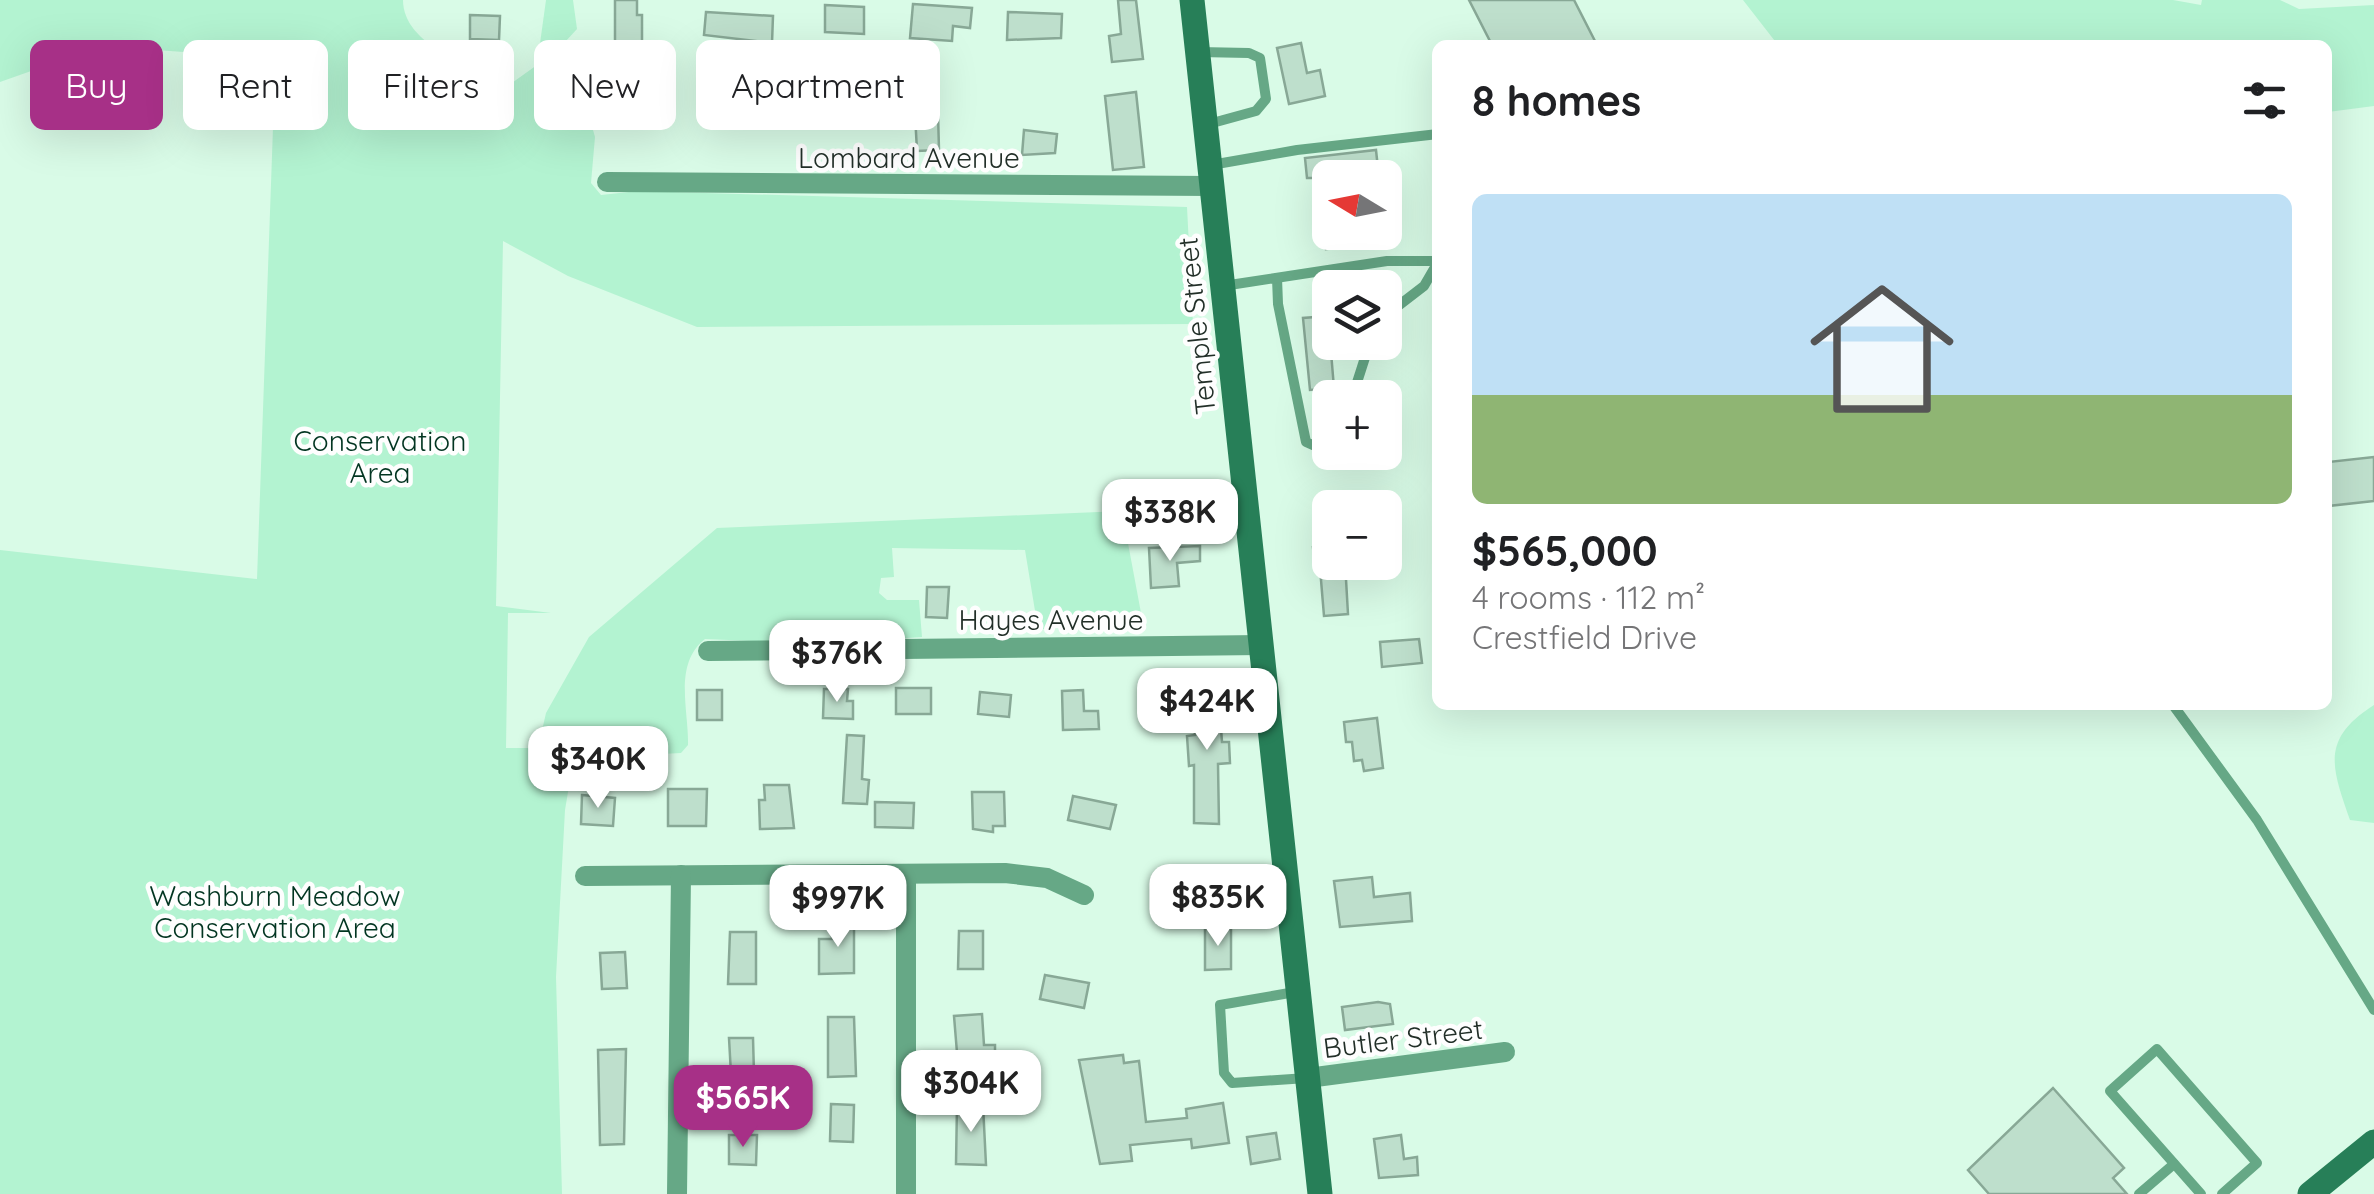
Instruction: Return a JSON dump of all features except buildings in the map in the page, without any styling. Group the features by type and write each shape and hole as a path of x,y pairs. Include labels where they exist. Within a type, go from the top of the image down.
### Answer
{"main road":[{"name":"Temple Street","path":"1192,0 1320,1194"},
{"path":"2326,1189 2374,1142"}],"street":[{"name":"Lombard Avenue","path":"608,182 1210,176"},
{"name":"Hayes Avenue","path":"708,651 840,646 1261,645"},
{"path":"906,874 906,1194"},
{"path":"585,876 1027,874 1084,895"},
{"path":"677,1194 682,876"},
{"name":"Butler Street","path":"1308,1078 1505,1052"}],"lane":[{"path":"1197,52 1249,53 1260,58 1266,99 1256,112 1204,126"},
{"path":"1210,176 1297,150 1432,135"},
{"path":"1222,286 1387,261 1432,261"},
{"path":"1402,303 1424,286 1432,272"},
{"path":"1278,278 1278,304 1306,442 1312,444"},
{"path":"2176,710 2257,820 2374,1010"},
{"path":"1298,992 1220,1005 1224,1072 1232,1083 1308,1078"},
{"path":"2201,1194 2110,1090 2156,1049 2257,1163 2222,1194"},
{"path":"2139,1194 2174,1164"}],"green space":[{"path":"0,0 403,0 406,16 425,40 348,40 348,130 514,130 514,81 534,67 534,130 593,130 591,183 601,195 638,191 1187,207 1193,324 697,327 568,276 503,241 496,606 551,613 508,613 506,748 538,748 546,713 589,637 717,528 1122,511 1144,629 1038,629 1025,550 892,548 894,577 881,578 879,593 887,600 919,600 922,637 821,644 705,639 695,649 686,675 688,745 681,753 586,758 572,768 565,810 556,977 562,1194 0,1194 0,550 257,579 273,130 328,130 328,40 183,40 183,52 163,50 163,40 30,40 30,71 0,82"},
{"path":"546,0 573,0 577,29 567,40 540,40"},
{"path":"1743,0 2173,0 2201,5 2202,0 2280,0 2299,9 2374,5 2374,106 2332,111 2332,40 1774,40"},
{"path":"2374,705 2374,823 2350,820 2338,784 2335,755 2345,730"}],"park label":[{"name":"Conservation Area","path":"380,456"},
{"name":"Washburn Meadow Conservation Area","path":"275,911"}]}
